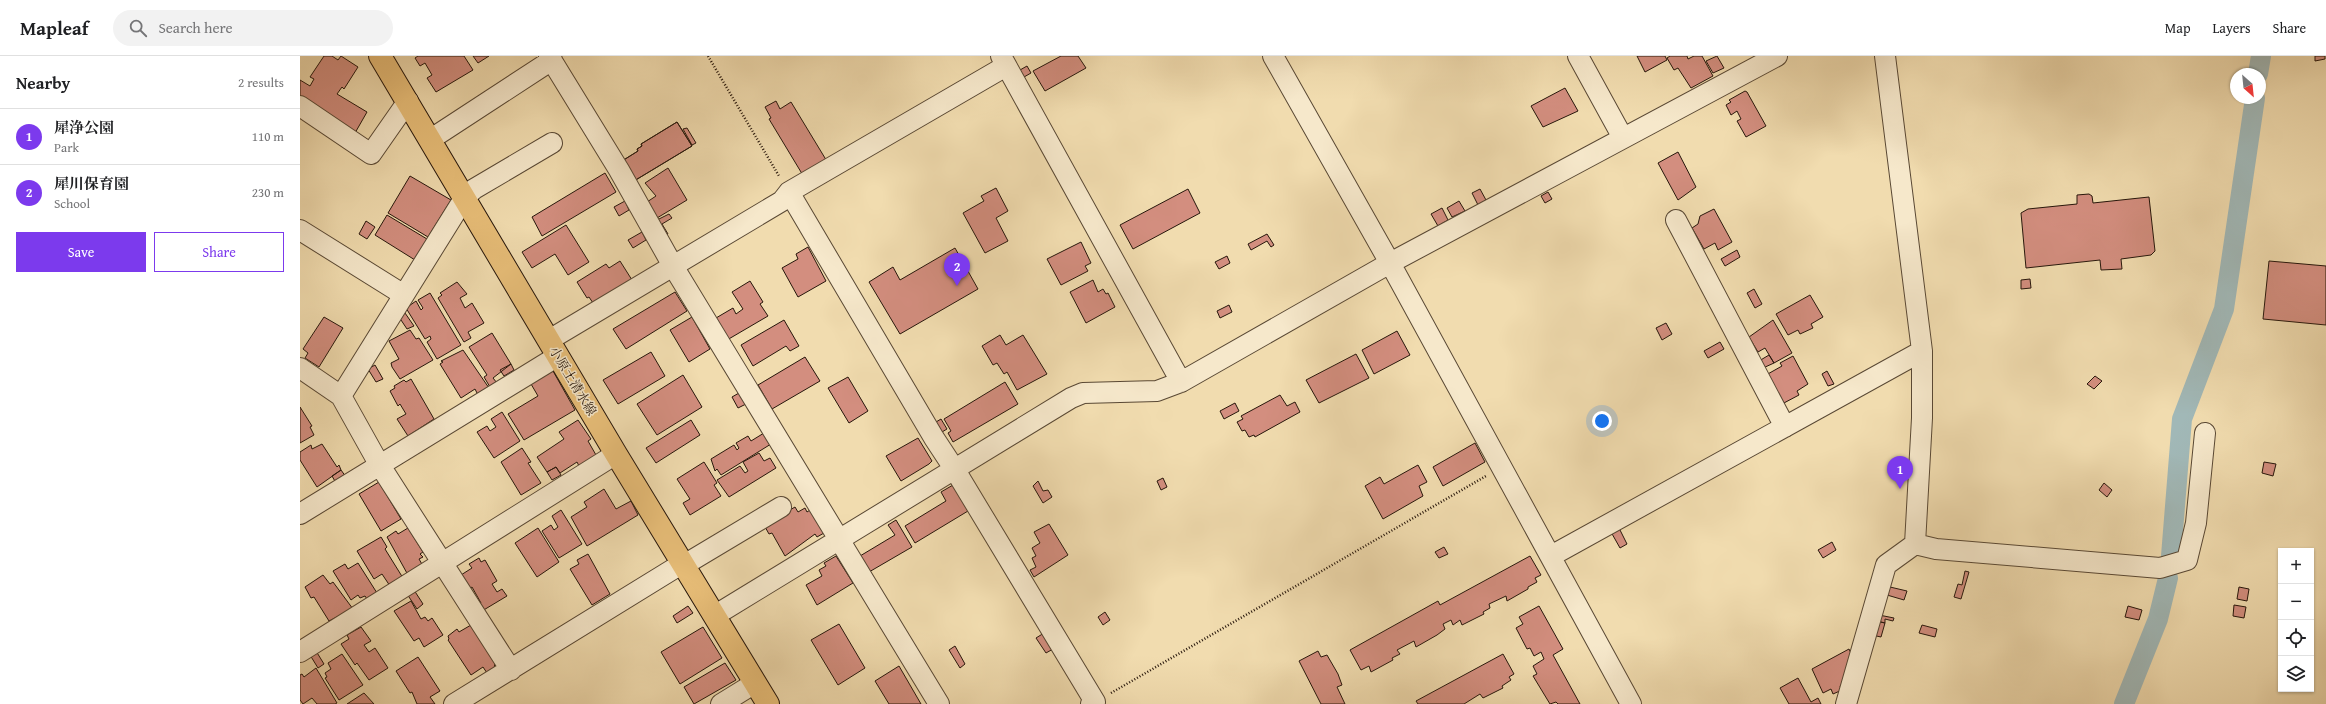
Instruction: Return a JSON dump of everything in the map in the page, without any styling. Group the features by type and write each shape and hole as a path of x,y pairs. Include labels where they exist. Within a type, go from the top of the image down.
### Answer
{"main road":[{"name":"小原土清水線","path":"380,56 431,139 616,454 768,704"}],"street":[{"path":"1273,56 1390,263 1631,704"},
{"path":"1578,56 1622,138"},
{"path":"714,616 838,538 955,470 1071,398 1082,393 1157,391 1181,382 1390,263 1777,56"},
{"path":"1885,56 1922,351 1922,418 1915,544"},
{"path":"431,139 550,58 619,170 673,266 940,704"},
{"path":"300,514 379,464 673,266 782,201 789,192 1003,61 1181,382"},
{"path":"300,106 371,154 408,101"},
{"path":"341,396 464,197 474,189 552,142"},
{"path":"789,192 1093,703"},
{"path":"1676,220 1785,427"},
{"path":"300,230 404,295"},
{"path":"1551,556 1922,351"},
{"path":"302,371 341,396 379,464 511,670"},
{"path":"1846,704 1886,565 1915,544 1936,549 2160,568 2187,560 2196,523 2205,432"},
{"path":"300,652 616,454"},
{"path":"454,704 683,564 781,507"},
{"path":"722,704 755,684"}],"path":[{"path":"708,56 789,192"},
{"path":"1093,703 1502,466"}],"building":[{"path":"324,56 332,56 338,60 341,56 358,67 344,89 342,87 337,94 367,112 355,133 300,98 300,80 310,86 314,79 310,77"},
{"path":"418,56 464,56 473,70 436,92 427,78 432,75 425,63 420,66 415,58"},
{"path":"473,56 489,56 478,63"},
{"path":"1061,56 1078,56 1086,68 1045,91 1033,71"},
{"path":"1637,56 1665,56 1667,60 1645,72"},
{"path":"1670,56 1687,56 1688,59 1694,56 1702,56 1713,76 1691,88 1678,68 1674,70 1667,58"},
{"path":"1717,56 1724,68 1713,73 1706,61"},
{"path":"2315,56 2325,56 2325,59 2315,61"},
{"path":"1027,66 1031,73 1024,77 1020,70"},
{"path":"1565,88 1578,111 1543,127 1531,106"},
{"path":"1745,91 1747,92 1766,126 1746,137 1737,121 1741,119 1737,111 1731,115 1726,105 1731,102 1729,100"},
{"path":"776,101 780,109 791,102 828,163 804,177 769,119 771,118 765,107"},
{"path":"677,122 692,146 634,181 622,161 638,151 637,149 642,146 641,144"},
{"path":"677,122 692,146 634,181 622,161 638,151 637,149 642,146 641,144"},
{"path":"687,128 696,143 692,145 683,129"},
{"path":"1678,152 1696,187 1678,200 1658,163"},
{"path":"668,168 687,200 657,218 647,202 656,196 645,183"},
{"path":"605,173 616,192 542,236 532,217"},
{"path":"410,176 451,200 428,237 388,213"},
{"path":"996,188 1008,211 996,218 1008,241 985,253 963,213 984,201 981,196"},
{"path":"1188,189 1200,213 1133,249 1120,225"},
{"path":"1480,189 1486,200 1478,205 1472,193"},
{"path":"1548,192 1552,199 1545,203 1541,196"},
{"path":"2089,194 2092,196 2093,203 2149,197 2155,251 2151,255 2121,259 2122,269 2101,270 2100,260 2026,268 2021,213 2028,209 2077,204 2077,195"},
{"path":"625,201 629,210 619,216 614,207"},
{"path":"1459,201 1465,211 1452,217 1447,208"},
{"path":"1442,208 1448,220 1438,226 1431,214"},
{"path":"1714,209 1732,242 1718,250 1715,243 1704,249 1692,228 1698,224 1700,216"},
{"path":"669,214 672,218 662,224 668,234 664,237 655,221"},
{"path":"387,215 427,239 415,260 375,235"},
{"path":"366,221 375,227 367,239 359,234"},
{"path":"566,225 589,262 568,275 555,254 532,268 522,252"},
{"path":"642,232 646,240 633,248 628,240"},
{"path":"1267,234 1274,245 1271,247 1267,241 1251,250 1248,244"},
{"path":"1081,242 1091,263 1085,266 1088,271 1061,285 1047,259"},
{"path":"808,247 826,281 798,297 782,268 798,259 796,254"},
{"path":"955,248 978,289 900,334 869,282 893,267 900,280"},
{"path":"1737,250 1740,257 1725,266 1721,259"},
{"path":"1227,256 1230,263 1219,269 1215,262"},
{"path":"620,261 632,280 593,303 589,297 587,298 577,282 606,264 609,268"},
{"path":"2269,261 2326,266 2326,325 2263,319"},
{"path":"2030,279 2031,288 2021,289 2021,280"},
{"path":"1093,280 1098,292 1103,289 1106,294 1108,293 1115,307 1086,323 1070,292"},
{"path":"750,281 763,302 760,304 768,316 727,340 716,318 733,308 736,314 743,309 732,292"},
{"path":"457,282 467,294 460,298 465,308 472,303 484,323 468,332 471,338 464,342 438,298 442,295 440,293"},
{"path":"1754,289 1762,304 1755,308 1747,293"},
{"path":"675,292 687,311 626,349 613,329"},
{"path":"430,293 461,345 437,359 427,342 431,339 430,336 425,339 406,308 416,301 421,310 423,308 418,300"},
{"path":"1810,295 1823,317 1811,324 1813,328 1800,334 1798,330 1788,335 1776,314"},
{"path":"1229,305 1232,312 1220,318 1217,311"},
{"path":"405,313 414,326 407,329 399,317"},
{"path":"324,317 343,328 319,367 305,358 308,353 303,349"},
{"path":"692,317 710,349 689,362 670,330"},
{"path":"784,320 799,346 790,351 786,346 753,366 741,345"},
{"path":"1773,320 1792,353 1774,363 1765,348 1758,352 1749,337"},
{"path":"1666,323 1672,334 1662,340 1656,328"},
{"path":"410,330 416,339 419,338 433,360 400,379 391,363 399,359 389,341"},
{"path":"1397,331 1410,355 1374,374 1362,350"},
{"path":"492,333 511,364 493,378 497,383 490,387 484,377 487,375 469,347"},
{"path":"1000,335 1006,345 1023,335 1047,374 1017,390 1007,372 1004,374 997,363 993,365 982,346"},
{"path":"1720,342 1724,349 1708,358 1704,351"},
{"path":"463,350 489,388 478,395 475,389 461,398 440,364 443,362 441,361"},
{"path":"651,352 665,376 618,404 603,380"},
{"path":"1356,354 1369,378 1319,403 1306,380"},
{"path":"1769,355 1774,363 1763,368 1759,361"},
{"path":"1793,356 1808,384 1797,391 1799,395 1782,404 1766,375 1782,366 1780,363"},
{"path":"805,357 820,381 772,409 758,385"},
{"path":"511,364 514,370 504,376 500,370"},
{"path":"375,365 383,379 376,382 368,369"},
{"path":"553,371 575,410 524,440 508,414 538,396 531,384"},
{"path":"1827,371 1834,384 1828,386 1822,374"},
{"path":"683,375 702,407 657,435 637,404"},
{"path":"2095,376 2102,381 2094,389 2087,384"},
{"path":"848,377 868,411 849,423 828,388"},
{"path":"411,379 434,419 408,436 397,419 406,414 400,404 398,406 390,391 395,388 394,386 404,380 406,382"},
{"path":"1005,382 1018,404 953,442 948,433 951,431 944,419"},
{"path":"739,393 746,404 738,408 732,397"},
{"path":"1280,395 1287,406 1295,402 1300,412 1255,437 1254,435 1249,437 1245,430 1242,431 1237,422 1243,419 1241,416"},
{"path":"1235,403 1239,411 1224,419 1220,411"},
{"path":"300,407 312,426 310,427 314,435 300,443"},
{"path":"502,412 520,441 494,458 477,432 487,426 490,431 496,427 491,419"},
{"path":"941,419 947,429 942,432 936,422"},
{"path":"578,420 591,439 588,441 596,455 579,466 577,462 560,473 556,467 547,472 537,457 564,439 559,432"},
{"path":"691,420 700,435 656,463 646,448"},
{"path":"764,433 771,444 721,475 717,469 715,471 711,459 734,445 737,450 739,448 736,443 748,436 751,441"},
{"path":"918,438 932,461 901,481 886,456"},
{"path":"1475,443 1485,462 1443,486 1433,467"},
{"path":"322,444 337,467 339,465 341,470 317,487 300,460 300,452 311,445 312,449"},
{"path":"522,448 531,462 528,463 541,483 521,495 501,462"},
{"path":"759,453 764,461 770,458 776,468 729,497 717,480 740,466 745,473 748,471 743,462"},
{"path":"704,462 717,483 714,485 721,496 690,515 683,503 690,499 677,479"},
{"path":"2264,462 2276,464 2273,476 2262,473"},
{"path":"1418,465 1427,482 1419,486 1423,496 1383,519 1365,486 1380,477 1384,484"},
{"path":"556,467 561,475 552,480 547,472"},
{"path":"341,470 346,477 336,483 332,476"},
{"path":"1163,478 1167,487 1161,490 1157,481"},
{"path":"1038,481 1043,491 1048,490 1052,497 1043,503 1033,486"},
{"path":"379,482 401,519 381,531 359,494"},
{"path":"2104,483 2112,490 2107,497 2099,490"},
{"path":"953,485 968,511 915,543 905,526 946,501 941,492"},
{"path":"604,489 616,509 631,501 638,515 587,546 571,517 587,507 584,502"},
{"path":"795,507 798,512 805,508 807,512 810,510 824,533 817,537 815,534 785,556 772,533 769,534 764,525"},
{"path":"561,510 582,544 559,558 542,531 551,525 554,530 558,527 552,516"},
{"path":"896,520 912,547 869,572 860,556 895,535 888,525"},
{"path":"1049,524 1068,555 1034,577 1030,570 1036,567 1032,558 1036,556 1032,548 1040,543 1034,532"},
{"path":"408,528 423,552 420,554 423,557 419,559 423,566 408,575 387,537 396,531 398,534"},
{"path":"538,528 559,562 537,577 515,543"},
{"path":"1619,528 1627,544 1620,548 1611,532"},
{"path":"381,537 387,547 385,549 403,578 390,586 382,574 374,579 357,551"},
{"path":"1832,542 1836,550 1823,558 1818,550"},
{"path":"1444,547 1448,554 1439,558 1435,552"},
{"path":"588,554 610,594 592,605 570,569 579,564 577,560"},
{"path":"836,556 853,583 817,605 806,585 822,576 819,570 826,566 824,563"},
{"path":"1530,556 1541,575 1535,578 1537,582 1528,587 1528,589 1507,601 1506,596 1489,604 1490,608 1483,612 1484,614 1462,625 1460,620 1453,625 1451,620 1443,624 1445,629 1437,635 1416,647 1414,641 1397,650 1400,654 1392,658 1393,660 1371,672 1369,666 1361,670 1350,650 1438,601 1440,605"},
{"path":"479,558 481,562 485,560 497,581 492,584 497,592 502,589 507,596 482,611 478,604 481,603 472,587 469,589 461,575 472,568 469,564"},
{"path":"358,563 377,593 367,599 365,596 360,598 358,595 351,600 333,571 345,564 348,569"},
{"path":"1965,571 1969,572 1961,599 1954,597 1958,584 1962,585"},
{"path":"323,575 330,584 333,582 353,609 329,621 314,597 311,598 305,587"},
{"path":"1890,587 1907,591 1904,600 1887,595"},
{"path":"2239,587 2249,589 2247,601 2237,599"},
{"path":"414,590 423,604 417,609 407,594"},
{"path":"411,601 421,619 425,617 428,621 432,618 443,635 424,647 419,638 414,641 394,611"},
{"path":"2234,605 2246,607 2244,618 2233,616"},
{"path":"688,606 693,613 677,623 673,616"},
{"path":"1539,606 1563,649 1553,655 1580,704 1558,704 1556,702 1550,704 1533,676 1537,674 1533,666 1544,659 1541,652 1534,656 1530,648 1527,649 1516,628 1523,624 1519,617"},
{"path":"2128,606 2142,610 2139,620 2125,617"},
{"path":"1105,612 1110,620 1103,625 1098,617"},
{"path":"1879,615 1894,618 1893,621 1885,619 1885,623 1876,621"},
{"path":"1877,621 1885,623 1881,637 1872,635"},
{"path":"839,624 865,668 838,685 811,640"},
{"path":"471,625 495,663 494,669 487,673 483,667 471,675 448,640 448,636 457,629 459,632"},
{"path":"1922,625 1937,629 1935,637 1919,633"},
{"path":"361,627 371,641 364,645 369,652 375,648 388,668 369,680 357,663 355,665 341,644 349,639 347,635"},
{"path":"703,627 722,658 680,684 661,652"},
{"path":"1044,633 1053,649 1046,653 1036,638"},
{"path":"955,646 965,664 960,668 949,650"},
{"path":"1849,649 1854,660 1848,682 1840,686 1842,690 1833,694 1831,689 1823,693 1812,669"},
{"path":"316,651 324,664 318,668 310,655"},
{"path":"1318,651 1321,657 1327,655 1338,674 1342,685 1337,687 1345,704 1321,704 1299,661"},
{"path":"342,654 363,685 339,700 325,678 327,677 325,673 331,669 328,663"},
{"path":"1503,654 1514,674 1509,677 1511,680 1502,686 1503,688 1483,698 1480,694 1464,704 1418,704 1416,701"},
{"path":"418,657 440,691 430,697 435,704 417,704 412,692 410,693 396,671"},
{"path":"725,663 736,680 694,704 684,687"},
{"path":"899,666 921,704 889,704 875,681"},
{"path":"316,668 337,703 317,704 312,698 303,704 300,700 300,675 302,674 304,677"},
{"path":"1798,678 1811,702 1818,698 1821,704 1789,704 1780,688"},
{"path":"364,693 374,704 347,704"}],"waterway":[{"path":"2259,68 2261,56"},
{"path":"2171,556 2182,419 2224,309 2254,104"},
{"path":"2124,704 2158,619 2168,578"}],"place":[{"name":"犀川保育園","path":"957,286"},
{"name":"犀浄公園","path":"1900,489"}]}
